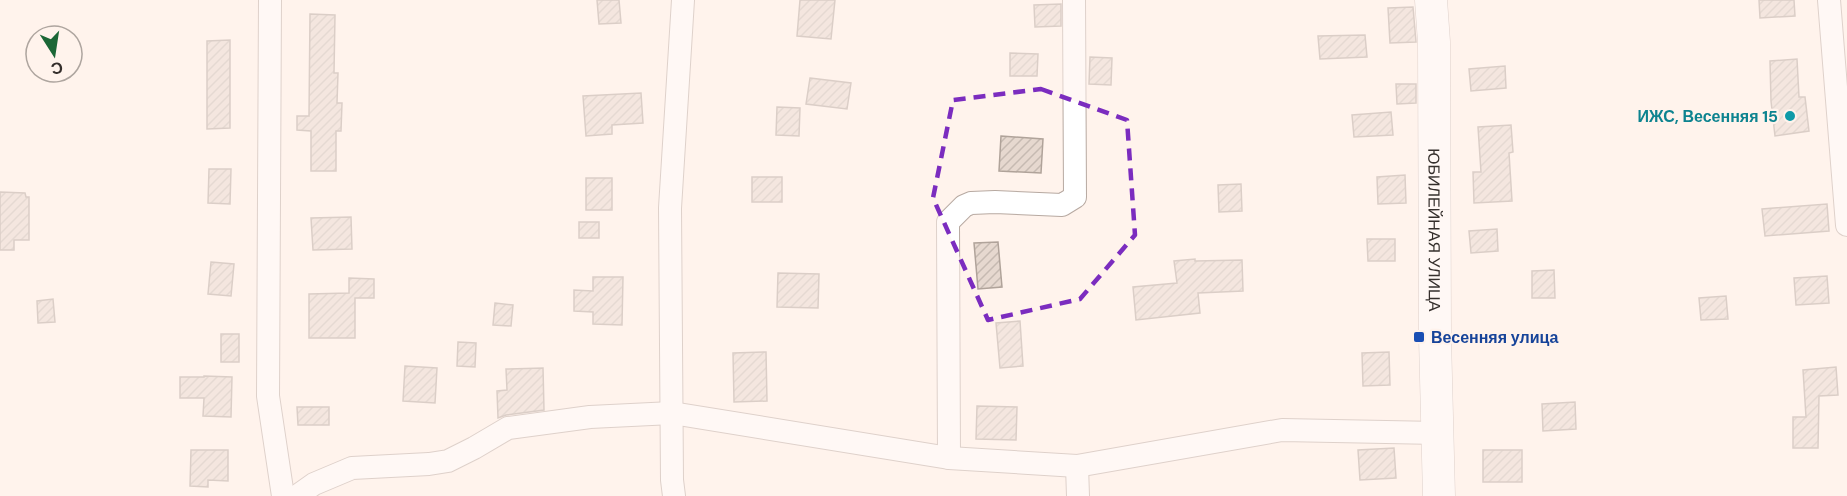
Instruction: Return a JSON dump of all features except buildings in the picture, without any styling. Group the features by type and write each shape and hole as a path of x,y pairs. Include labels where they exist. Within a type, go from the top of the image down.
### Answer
{"street":[{"path":"270,0 268,396 283,496"},
{"path":"674,496 669,208 683,0"},
{"path":"949,458 948,222 964,206 971,203 1062,204 1075,197 1074,0"},
{"name":"ЮБИЛЕЙНАЯ УЛИЦА","path":"1431,0 1434,42 1435,338 1439,496"},
{"path":"1829,0 1847,225"},
{"path":"297,496 314,483 352,468 448,461 508,428 590,417 672,413 949,458 1077,466 1282,430 1438,434"},
{"path":"1077,466 1078,496"}],"highlighted area":[{"path":"1041,89 1127,120 1135,235 1080,299 988,320 933,198 953,100"}],"place":[{"name":"ИЖС, Весенняя 15","path":"1790,116"},
{"name":"Весенняя улица","path":"1419,337"}]}
